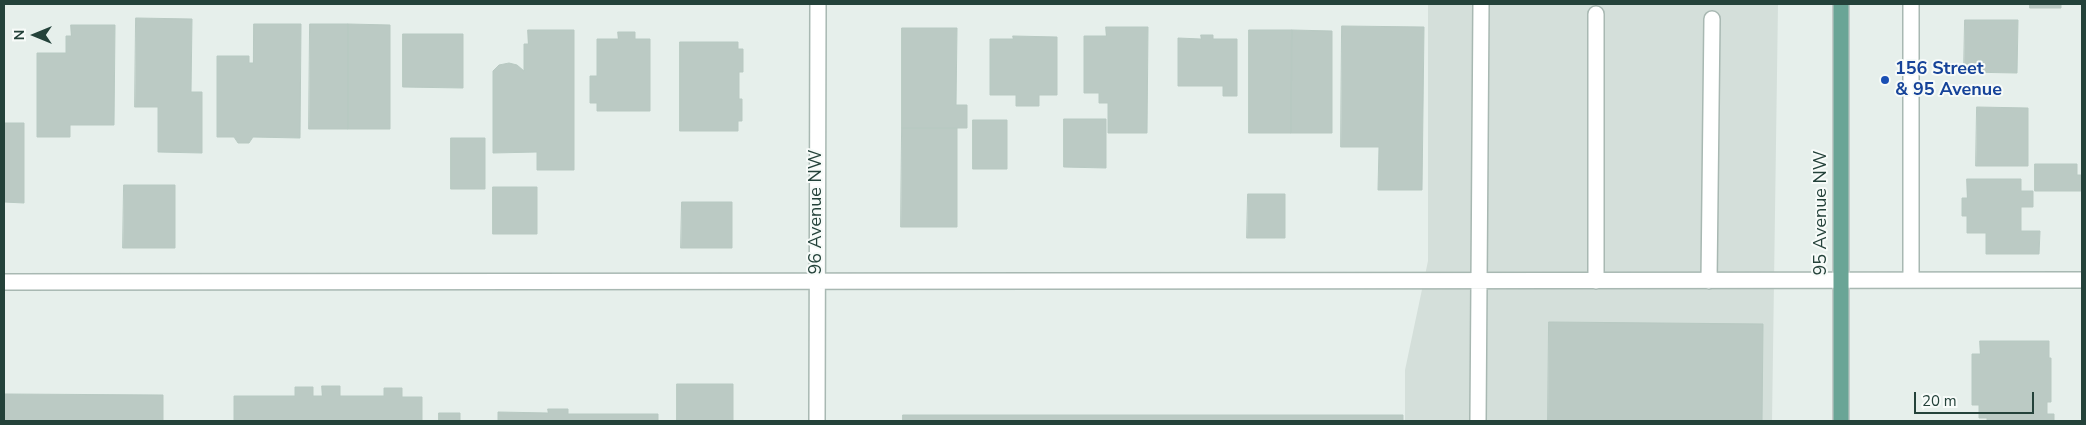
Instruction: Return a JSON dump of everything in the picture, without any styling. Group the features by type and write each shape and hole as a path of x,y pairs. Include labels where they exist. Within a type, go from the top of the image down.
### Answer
{"main road":[{"name":"95 Avenue NW","path":"1841,4 1842,421"}],"street":[{"name":"96 Avenue NW","path":"817,421 818,4"},
{"path":"1478,421 1481,4"},
{"path":"1911,4 1911,280"},
{"path":"1596,14 1596,281"},
{"path":"1710,281 1712,19"},
{"path":"4,282 2082,280"}],"shaded area":[{"path":"1428,4 1778,4 1772,421 1405,421 1405,370 1428,261"}],"building":[{"path":"2030,4 2061,4 2061,8 2030,8"},
{"path":"136,18 192,19 191,92 202,92 202,153 158,152 158,107 135,107"},
{"path":"1965,20 2018,20 2017,73 1964,72"},
{"path":"254,24 301,24 300,138 253,137 249,143 238,143 234,137 217,137 217,56 249,56 249,63 253,63"},
{"path":"310,24 348,24 348,129 309,129"},
{"path":"348,24 390,25 390,129 348,129"},
{"path":"71,25 115,25 114,125 70,125 70,137 37,137 37,53 66,53 66,36 71,36"},
{"path":"1342,26 1424,27 1422,190 1378,190 1379,147 1341,147"},
{"path":"1106,27 1148,27 1147,133 1108,133 1108,103 1099,103 1099,93 1084,93 1084,36 1106,36"},
{"path":"902,28 957,28 956,105 967,105 967,128 902,128"},
{"path":"528,30 574,30 574,170 537,170 537,152 493,153 493,71 499,65 509,63 517,65 524,71 524,44 528,44"},
{"path":"1249,30 1292,30 1291,133 1249,133"},
{"path":"1292,30 1332,31 1332,133 1291,133"},
{"path":"618,32 635,32 635,39 650,39 650,111 597,111 597,103 590,103 590,76 597,76 597,39 618,39"},
{"path":"403,34 463,34 463,88 403,87"},
{"path":"1201,35 1213,35 1213,39 1237,39 1237,96 1223,96 1223,86 1178,86 1178,38 1201,39"},
{"path":"1013,36 1057,37 1057,95 1039,95 1039,106 1016,106 1016,95 990,95 990,39 1013,39"},
{"path":"680,42 738,42 738,49 743,49 743,72 739,72 739,99 742,99 742,121 738,121 738,131 680,131"},
{"path":"1977,107 2028,108 2028,166 1976,166"},
{"path":"1064,119 1106,119 1106,168 1064,167"},
{"path":"973,120 1007,120 1007,169 973,169"},
{"path":"4,123 24,123 24,203 4,202"},
{"path":"902,128 957,128 957,227 901,227"},
{"path":"451,138 485,138 485,189 451,189"},
{"path":"2035,164 2077,164 2077,175 2082,175 2082,191 2035,191"},
{"path":"1967,179 2021,179 2021,191 2033,191 2033,207 2021,207 2021,231 2040,231 2039,254 1986,254 1986,233 1967,233 1967,216 1962,216 1962,198 1967,198"},
{"path":"124,185 175,185 175,248 123,248"},
{"path":"493,187 537,187 537,234 493,234"},
{"path":"1248,194 1285,194 1285,238 1247,238"},
{"path":"682,202 732,202 732,248 681,248"},
{"path":"1549,322 1763,324 1762,421 1548,421"},
{"path":"1980,341 2049,341 2051,402 2047,402 2047,414 2054,414 2054,421 1987,421 1987,418 1979,418 1979,405 1972,405 1972,354 1980,354"},
{"path":"677,384 733,384 733,421 677,421"},
{"path":"322,386 340,386 340,396 384,396 384,388 402,388 402,397 422,397 422,421 234,421 234,396 295,396 295,387 313,387 313,396 322,396"},
{"path":"4,394 163,395 163,421 4,421"},
{"path":"548,409 568,409 568,414 658,414 658,421 498,421 498,412 548,413"},
{"path":"439,413 460,413 460,421 439,421"},
{"path":"903,415 1403,415 1403,421 903,421"}],"place":[{"name":"156 Street & 95 Avenue","path":"1885,80"}]}
